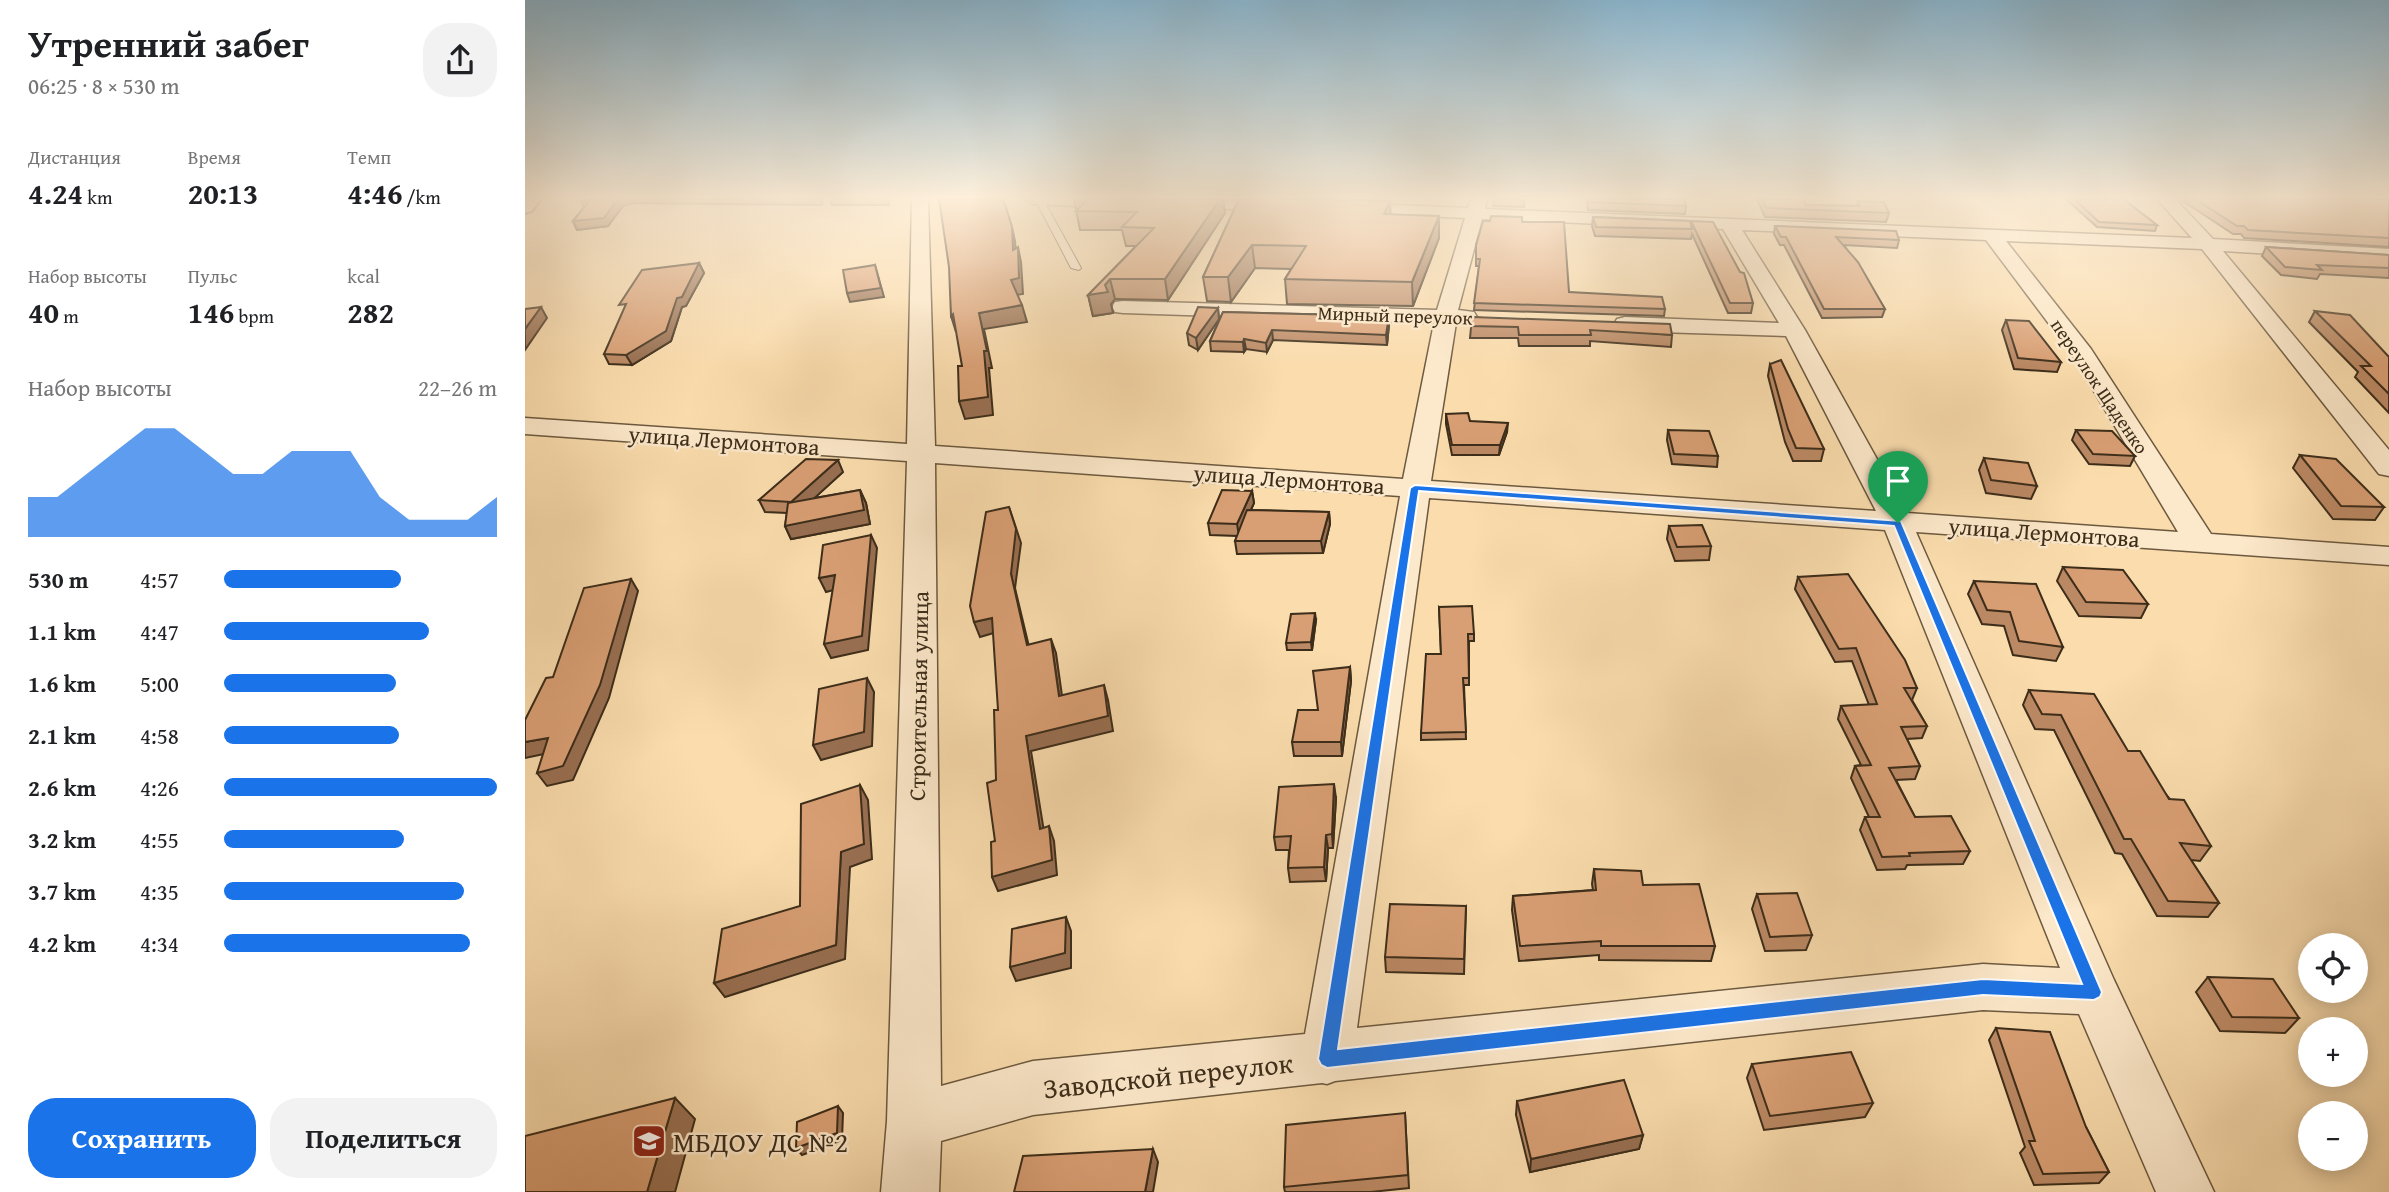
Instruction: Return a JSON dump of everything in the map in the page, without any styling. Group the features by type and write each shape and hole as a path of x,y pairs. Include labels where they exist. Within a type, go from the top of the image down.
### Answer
{"street":[{"name":"Строительная улица","path":"910,1192 914,1121 921,454 920,255"},
{"path":"1327,1059 1415,488 1446,316 1463,255"},
{"path":"1742,255 1794,330 1898,523 2094,992 2185,1192"},
{"name":"переулок Щаденко","path":"2006,255 2083,354 2200,542"},
{"path":"2218,255 2389,468"},
{"name":"Мирный переулок","path":"1123,306 1488,318"},
{"path":"1599,323 1794,330"},
{"name":"улица Лермонтова","path":"525,426 2389,556"},
{"name":"Заводской переулок","path":"914,1121 1033,1088 1327,1059 1983,987 2094,992"}],"lane":[{"path":"1069,255 1076,268"}],"building":[{"path":"947,255 1018,255 1019,278 1011,280 1022,305 979,313 987,351 984,351 988,397 959,401 958,366 962,366 953,314 951,316"},
{"path":"1128,255 1182,255 1165,279 1110,279 1105,285 1108,292 1088,295"},
{"path":"1213,255 1245,255 1228,277 1203,277"},
{"path":"1301,255 1423,255 1412,282 1285,279"},
{"path":"1476,255 1566,255 1569,292 1662,297 1665,309 1474,303 1480,259 1476,259"},
{"path":"1707,255 1731,255 1740,272 1744,273 1753,303 1730,303"},
{"path":"1795,255 1852,255 1885,309 1824,309"},
{"path":"2273,255 2389,255 2389,268 2317,265 2322,270 2285,267"},
{"path":"699,263 682,297 677,298 666,331 626,355 604,354 626,304 619,305 642,270"},
{"path":"875,265 881,288 847,293 843,270"},
{"path":"541,307 525,329 525,309"},
{"path":"1198,307 1218,308 1196,338 1187,333"},
{"path":"2315,311 2350,315 2389,357 2389,394 2361,366 2371,366"},
{"path":"1223,312 1389,316 1386,335 1272,330 1266,343 1244,339 1243,342 1210,341"},
{"path":"1472,317 1670,324 1672,335 1590,330 1591,335 1519,335 1518,327 1470,326"},
{"path":"2006,320 2029,321 2061,362 2018,358"},
{"path":"1781,360 1824,449 1796,448 1770,364"},
{"path":"1468,413 1470,421 1508,423 1500,445 1452,445 1446,414"},
{"path":"1668,430 1709,431 1718,456 1674,454"},
{"path":"2076,430 2112,431 2135,456 2093,454"},
{"path":"2300,455 2336,459 2384,507 2341,506"},
{"path":"1984,458 2028,463 2037,486 1991,480"},
{"path":"806,459 838,460 791,502 759,500"},
{"path":"860,490 864,510 785,526 788,503"},
{"path":"1222,490 1252,491 1237,524 1208,523"},
{"path":"1009,507 1016,529 1011,574 1027,645 1051,639 1059,696 1104,685 1108,716 1026,736 1040,829 1049,826 1052,860 992,877 991,842 995,841 987,783 996,780 994,710 998,710 992,618 974,622 970,606 986,512"},
{"path":"1247,510 1329,512 1321,541 1235,541"},
{"path":"1702,525 1711,546 1677,547 1669,526"},
{"path":"871,535 862,636 824,644 835,575 819,578 823,545"},
{"path":"2063,567 2123,570 2148,604 2086,602"},
{"path":"1848,574 1905,660 1917,688 1904,688 1927,726 1901,727 1920,766 1889,768 1915,817 1951,816 1970,851 1909,853 1910,856 1882,857 1865,817 1880,817 1855,766 1871,765 1841,706 1877,704 1856,648 1839,649 1798,577"},
{"path":"631,579 600,685 563,766 537,773 548,738 525,742 525,720 546,678 553,677 584,588"},
{"path":"1974,581 2036,584 2063,647 2019,641 2010,612 1987,610"},
{"path":"1472,606 1474,634 1468,634 1469,678 1463,678 1466,732 1421,733 1426,654 1441,654 1439,607"},
{"path":"1315,613 1311,642 1286,643 1291,614"},
{"path":"1350,667 1341,742 1292,742 1298,710 1318,710 1313,671"},
{"path":"867,678 864,732 813,745 819,689"},
{"path":"2029,690 2094,694 2128,751 2140,751 2169,799 2184,800 2211,846 2180,843 2219,903 2168,901 2131,839 2124,839 2061,715 2042,714"},
{"path":"1334,784 1332,834 1326,835 1324,867 1288,868 1291,836 1274,837 1279,787"},
{"path":"860,785 864,844 841,852 836,945 714,983 722,929 800,906 801,804"},
{"path":"1594,869 1641,871 1643,885 1699,884 1715,946 1601,946 1601,941 1520,946 1513,896 1596,890"},
{"path":"1797,893 1812,935 1770,937 1757,894"},
{"path":"1390,904 1466,906 1464,959 1385,957"},
{"path":"1066,917 1065,953 1010,967 1012,929"},
{"path":"2208,977 2273,979 2298,1017 2298,1018 2232,1017"},
{"path":"1996,1028 2050,1032 2086,1127 2109,1172 2043,1174 2029,1141 2035,1141"},
{"path":"1851,1052 1873,1103 1770,1116 1752,1064"},
{"path":"1624,1080 1643,1135 1531,1159 1517,1101"},
{"name":"МБДОУ ДС №2","path":"675,1098 647,1192 525,1192 525,1136"},
{"path":"838,1106 837,1133 796,1148 797,1122"},
{"path":"1405,1113 1408,1175 1284,1187 1286,1125"},
{"path":"1153,1149 1145,1192 1014,1192 1023,1156"}],"place":[{"name":"МБДОУ ДС №2","path":"649,1141"}],"route":[{"path":"1415,488 1898,523 2094,992 1983,987 1327,1059 1415,488"}]}
